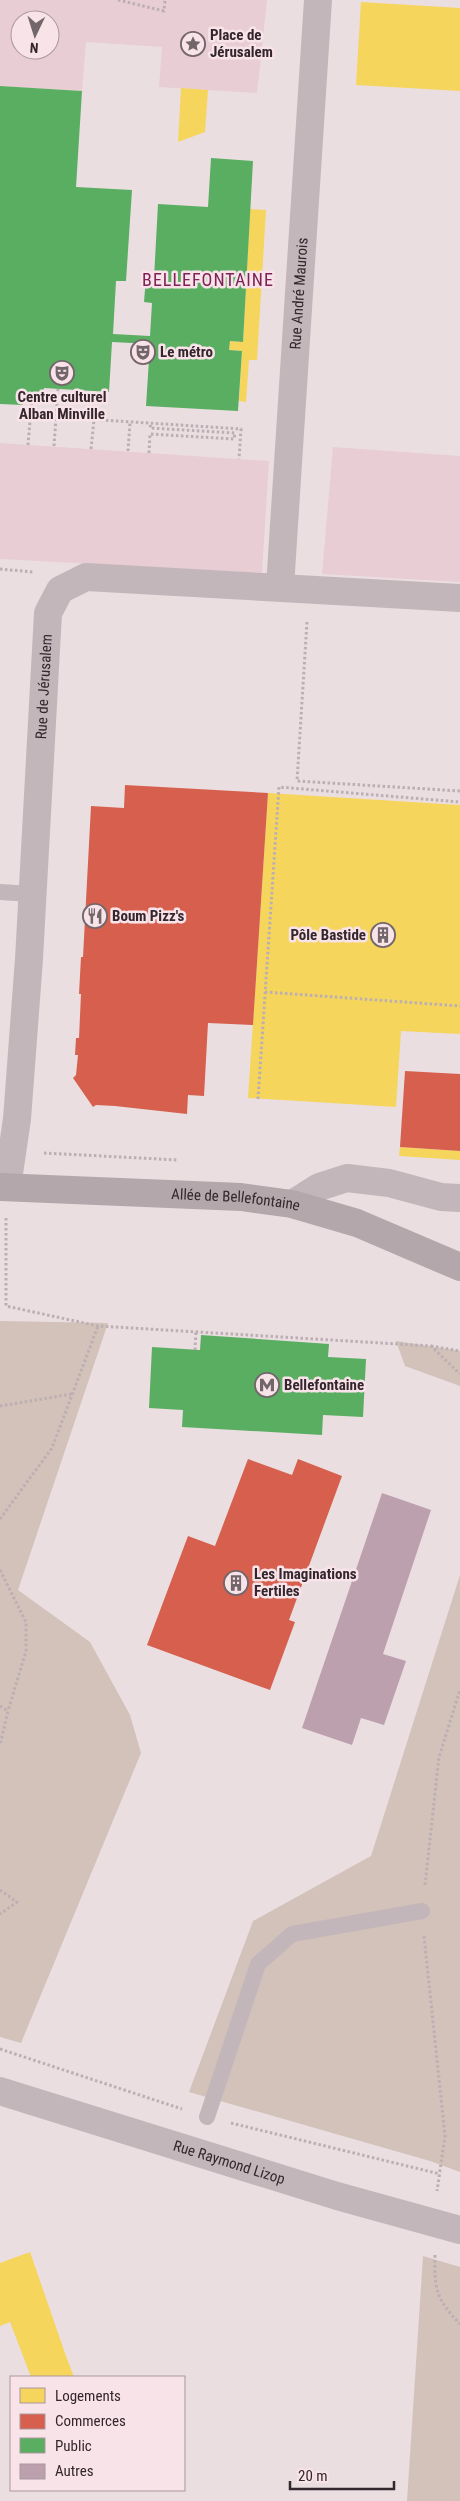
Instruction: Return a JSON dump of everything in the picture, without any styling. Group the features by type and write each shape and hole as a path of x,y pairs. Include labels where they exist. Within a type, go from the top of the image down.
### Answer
{"street":[{"name":"Rue André Maurois","path":"280,587 318,0"},
{"name":"Rue de Jérusalem","path":"4,1187 17,1119 48,613 60,590 86,577 460,598"},
{"path":"292,1204 319,1187 348,1178 389,1184 441,1197 460,1198"},
{"name":"Allée de Bellefontaine","path":"4,1187 241,1197 292,1204 357,1224 460,1267"},
{"name":"Rue Raymond Lizop","path":"0,2091 337,2196 460,2230"}],"lane":[{"path":"0,892 31,894"},
{"path":"206,2117 258,1964 292,1934 422,1911"}],"path":[{"path":"118,0 164,11 165,0"},
{"path":"54,446 58,389"},
{"path":"28,445 32,397"},
{"path":"56,418 240,429 239,458"},
{"path":"91,449 94,420"},
{"path":"128,451 130,422"},
{"path":"148,453 150,434 234,439 235,433 150,428 150,424"},
{"path":"309,589 297,781 460,792"},
{"path":"258,1099 278,787 460,802"},
{"path":"266,992 460,1006"},
{"path":"4,1187 6,1306 98,1326 431,1346 460,1351"},
{"path":"0,1519 52,1448 98,1326"},
{"path":"196,1331 196,1350"},
{"path":"431,1346 460,1374"},
{"path":"0,1406 73,1394"},
{"path":"0,1570 26,1622 26,1650 0,1745"},
{"path":"436,2197 445,2136 422,1911 439,1757 460,1690"},
{"path":"0,1706 8,1711"},
{"path":"0,1890 17,1902 0,1914"},
{"path":"434,2254 434,2284 444,2308 460,2324"}],"shaded area":[{"name":"Place de Jérusalem","path":"0,0 267,0 257,93 159,87 162,47 86,42 82,91 0,86"},
{"path":"0,443 269,461 262,573 0,559"},
{"path":"333,447 460,456 460,582 322,574"},
{"path":"0,1321 108,1323 18,1590 90,1642 130,1715 141,1753 21,2043 0,2037"},
{"path":"396,1341 460,1351 460,1386 405,1366"},
{"path":"460,1575 460,2172 430,2161 189,2092 253,1921 371,1856"},
{"path":"423,2256 460,2267 460,2501 407,2501"}],"building: Logements":[{"path":"361,2 460,8 460,91 356,85"},
{"path":"181,88 208,90 205,132 178,142"},
{"path":"250,209 266,210 257,360 249,360 246,402 239,401 242,351 229,350 230,341 243,342"},
{"path":"268,793 460,805 460,1034 401,1031 396,1107 248,1098"},
{"path":"400,1147 460,1151 460,1160 399,1156"},
{"path":"30,2252 74,2376 31,2376 10,2322 0,2326 0,2263"}],"building: Commerces":[{"path":"125,785 268,793 253,1025 208,1023 204,1096 188,1095 187,1114 115,1106 96,1105 93,1107 73,1078 76,1075 78,1055 75,1055 76,1038 79,1038 81,994 79,994 81,957 83,957 91,806 124,808"},
{"path":"405,1071 460,1074 460,1151 400,1147"},
{"name":"Les Imaginations Fertiles","path":"248,1459 292,1475 298,1459 342,1476 289,1620 295,1622 270,1690 147,1645 188,1536 215,1546"}],"building: Public":[{"path":"0,86 82,91 76,187 132,190 126,281 116,281 113,334 150,336 152,303 144,302 146,277 154,278 158,204 208,207 211,158 253,161 243,342 230,341 229,350 242,351 238,411 146,406 150,344 112,342 109,392 44,388 43,397 23,397 23,405 0,404"},
{"path":"201,1335 329,1344 328,1357 366,1359 363,1417 323,1415 322,1435 182,1427 183,1410 149,1408 152,1347 200,1350"}],"building: Autres":[{"path":"382,1493 431,1510 383,1654 406,1661 384,1725 361,1718 352,1745 302,1728"}],"place":[{"name":"Place de Jérusalem","path":"193,44"},
{"name":"Le métro","path":"143,352"},
{"name":"Centre culturel Alban Minville","path":"62,373"},
{"name":"Boum Pizz's","path":"95,916"},
{"name":"Pôle Bastide","path":"383,935"},
{"name":"Bellefontaine","path":"267,1385"},
{"name":"Les Imaginations Fertiles","path":"236,1583"}],"district":[{"name":"BELLEFONTAINE","path":"208,280"}]}
